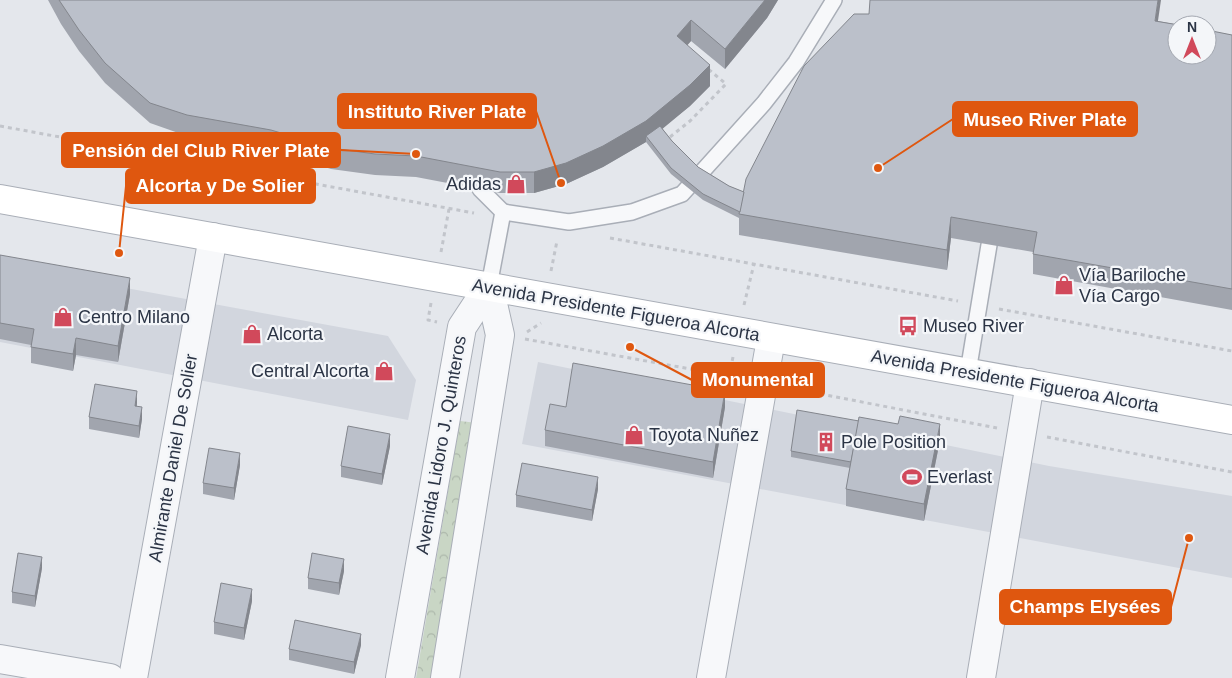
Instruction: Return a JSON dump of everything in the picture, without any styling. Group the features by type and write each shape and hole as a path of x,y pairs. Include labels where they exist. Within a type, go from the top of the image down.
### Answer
{"main road":[{"name":"Avenida Presidente Figueroa Alcorta","path":"0,199 1232,420"}],"street":[{"name":"Almirante Daniel De Solier","path":"133,678 213,237"},
{"name":"Avenida Lidoro J. Quinteros","path":"400,678 462,327 490,286"},
{"path":"445,678 500,335 490,286"},
{"path":"711,678 771,338"},
{"path":"981,678 1030,383"},
{"path":"0,659 110,678"}],"lane":[{"path":"480,189 503,215 569,222 632,212 682,194 764,103 796,62 834,0"},
{"path":"490,286 503,215"},
{"path":"968,372 989,245"}],"path":[{"path":"670,137 690,121 726,84 705,67"},
{"path":"0,126 503,215"},
{"path":"608,238 1232,351"},
{"path":"517,338 730,376"}],"shaded area":[{"path":"0,265 388,336 416,380 408,420 0,342"},
{"path":"538,362 1049,466 1232,496 1232,578 522,444"}],"green space":[{"path":"460,421 477,423 435,678 416,678"}],"building":[{"path":"59,0 765,0 725,49 691,20 677,36 710,65 690,85 646,121 603,146 566,163 534,172 500,172 416,156 375,154 331,148 271,130 187,115 150,103 105,63 79,30"},
{"path":"870,0 1158,0 1155,21 1167,23 1167,65 1217,65 1217,32 1232,35 1232,289 1033,254 1037,232 951,217 947,250 739,214 746,179 804,66 854,14 869,14"},
{"path":"660,126 698,167 729,186 744,192 740,212 703,194 671,168 646,136"},
{"name":"Centro Milano","path":"0,255 130,278 118,346 76,338 73,354 31,347 34,329 0,323"},
{"name":"Toyota Nuñez","path":"573,363 725,391 713,462 545,430 550,404 566,407"},
{"path":"95,384 137,391 135,406 142,407 139,426 89,417"},
{"name":"Pole Position","path":"797,410 859,421 851,462 791,451"},
{"path":"900,416 940,424 924,504 846,489 859,417 898,424"},
{"path":"348,426 390,434 382,474 341,466"},
{"path":"209,448 240,453 234,488 203,483"},
{"path":"522,463 598,477 592,510 516,495"},
{"path":"18,553 42,557 35,596 12,592"},
{"path":"312,553 344,559 339,583 308,578"},
{"path":"221,583 252,589 244,628 214,622"},
{"path":"295,620 361,634 354,662 289,649"}],"place":[{"name":"Pensión del Club River Plate","path":"416,154"},
{"name":"Museo River Plate","path":"878,168"},
{"name":"Instituto River Plate","path":"561,183"},
{"name":"Adidas","path":"516,184"},
{"name":"Alcorta y De Solier","path":"119,253"},
{"name":"Vía Bariloche Vía Cargo","path":"1064,285"},
{"name":"Centro Milano","path":"63,317"},
{"name":"Museo River","path":"908,326"},
{"name":"Alcorta","path":"252,334"},
{"name":"Monumental","path":"630,347"},
{"name":"Central Alcorta","path":"384,371"},
{"name":"Toyota Nuñez","path":"634,435"},
{"name":"Pole Position","path":"826,442"},
{"name":"Everlast","path":"912,477"},
{"name":"Champs Elysées","path":"1189,538"}]}
